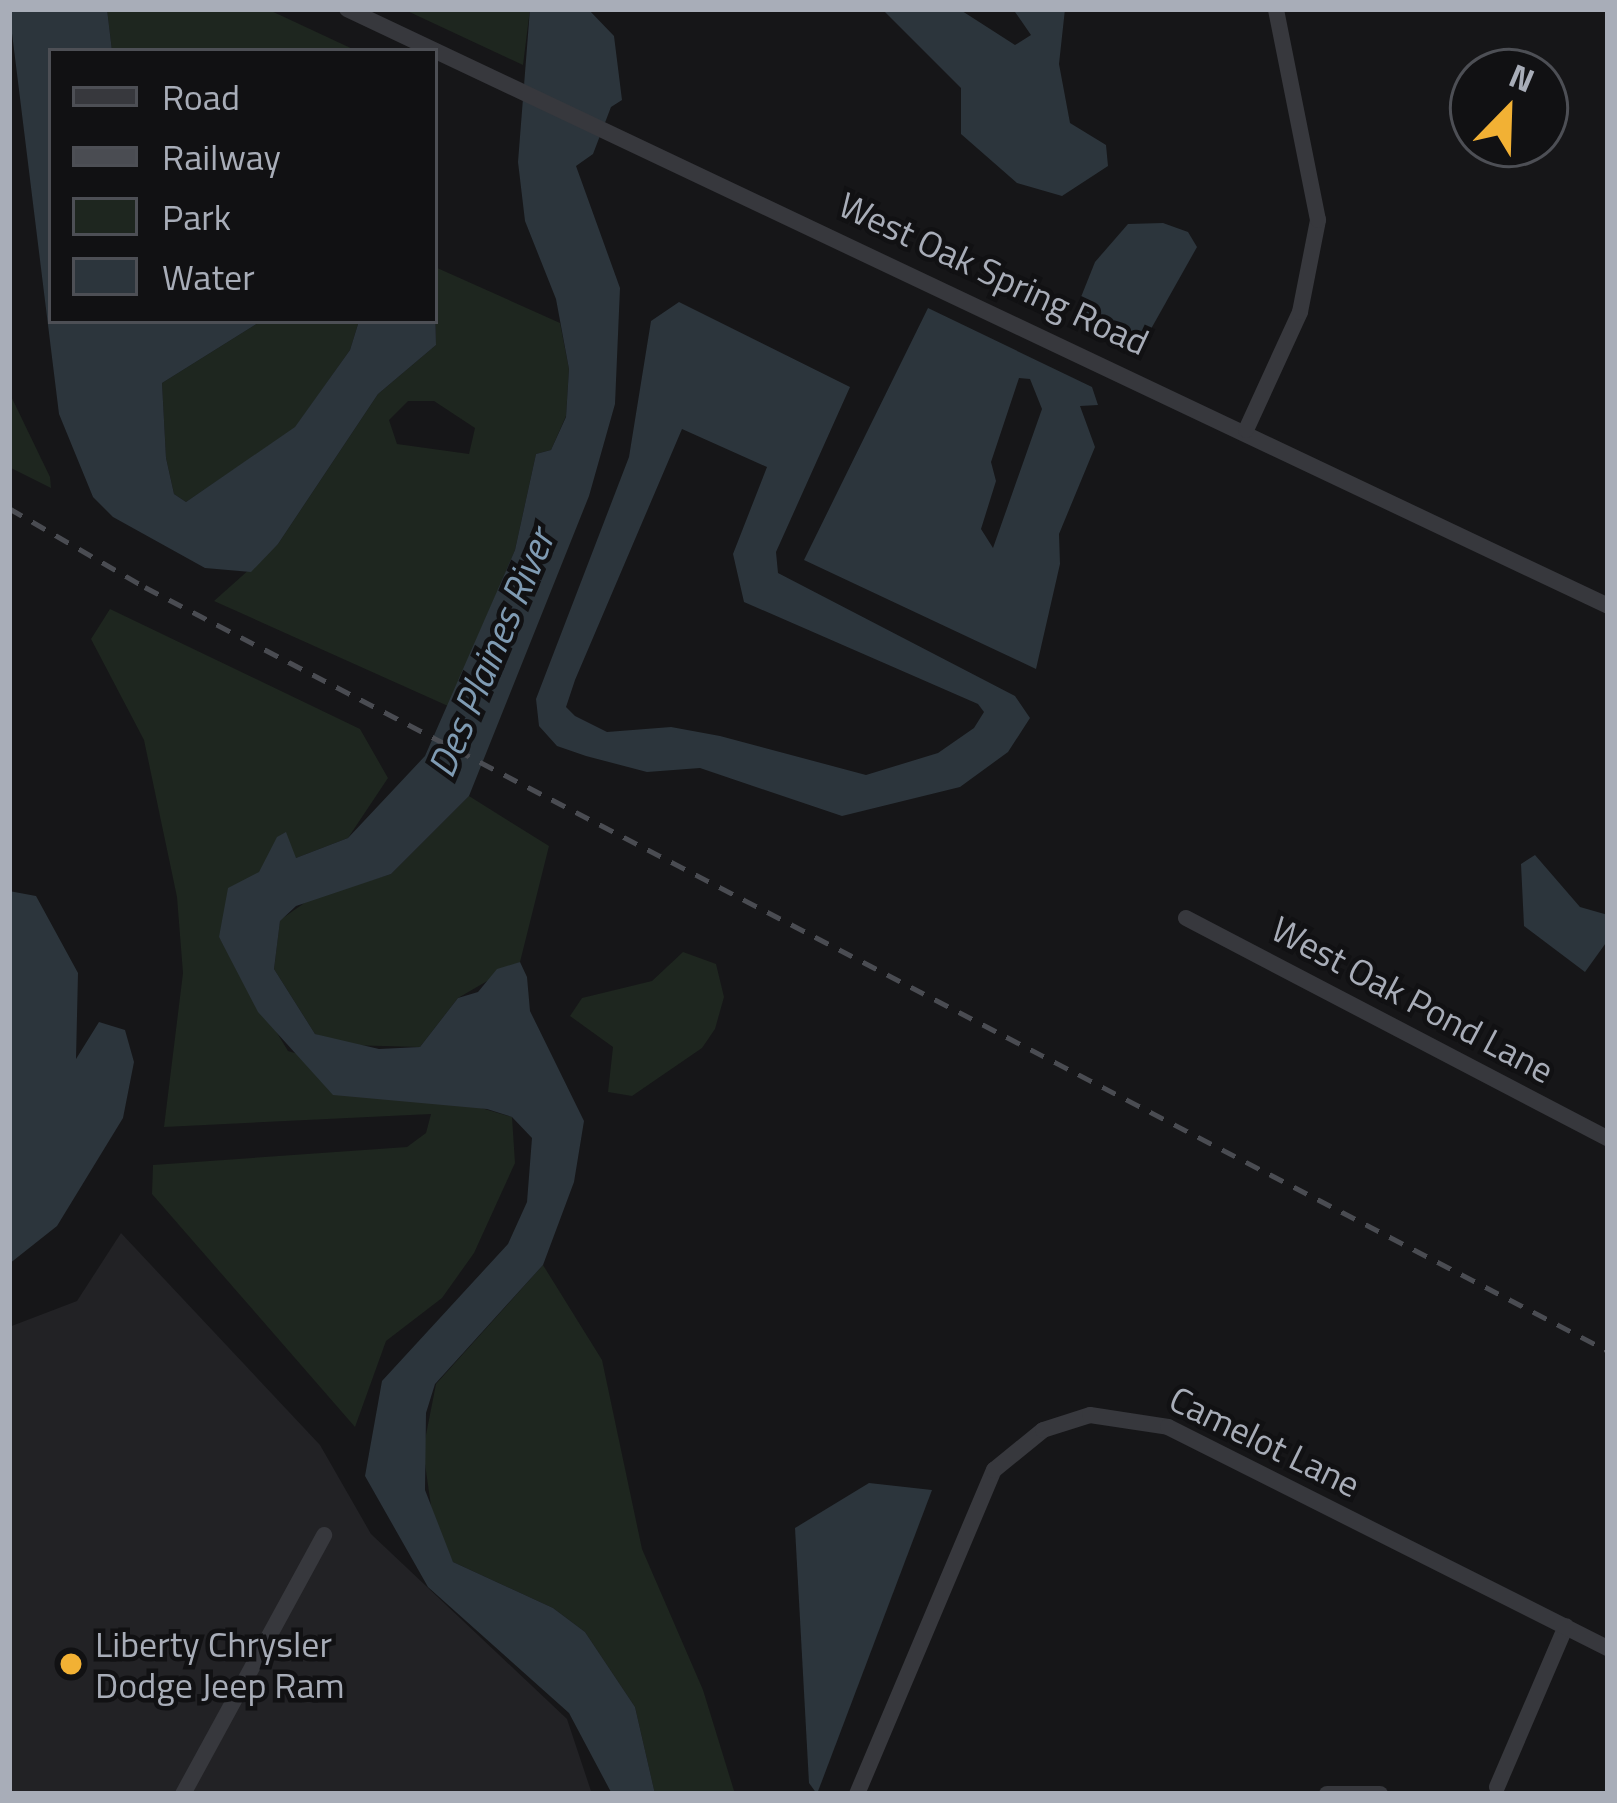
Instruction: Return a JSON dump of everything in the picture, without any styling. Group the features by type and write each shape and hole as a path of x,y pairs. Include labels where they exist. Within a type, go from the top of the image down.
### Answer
{"street":[{"name":"West Oak Spring Road","path":"347,9 430,48"},
{"path":"1246,430 1300,311 1318,220 1276,9"},
{"name":"West Oak Spring Road","path":"438,52 1246,430 1608,606"},
{"name":"West Oak Pond Lane","path":"1186,918 1608,1139"},
{"name":"Camelot Lane","path":"856,1794 981,1492 1016,1448 1067,1420 1115,1413 1168,1427 1608,1648"},
{"path":"183,1794 324,1535"},
{"path":"1497,1787 1566,1625"},
{"path":"1327,1794 1380,1794"}],"shaded area":[{"path":"121,1233 320,1445 371,1534 567,1719 592,1794 9,1794 9,1327 77,1301"}],"green space":[{"path":"107,9 267,9 351,48 112,48"},
{"path":"403,9 530,9 523,65"},
{"path":"438,268 560,323 569,369 566,416 551,450 536,454 515,550 448,706 214,601 278,544 378,394 436,345","holes":["408,401 434,401 475,428 469,454 397,444 389,420"]},
{"path":"256,324 358,324 350,350 295,428 186,502 174,494 166,458 162,383"},
{"path":"9,392 50,477 51,488 9,467"},
{"path":"110,609 360,729 388,778 348,838 260,872 219,937 288,1051 512,1117 515,1163 474,1253 442,1298 386,1341 355,1427 152,1194 153,1165 407,1147 426,1133 431,1114 164,1127 183,973 177,897 144,740 91,639"},
{"path":"469,796 549,846 520,962 458,998 420,1047 346,1045 315,1034 274,969 280,920 310,899 391,874"},
{"path":"683,952 716,964 724,997 715,1029 702,1048 632,1096 608,1092 613,1047 570,1016 582,998 652,981"},
{"path":"543,1265 602,1360 642,1549 703,1690 735,1794 655,1794 635,1707 585,1632 553,1608 453,1562 434,1527 423,1450 436,1384"}],"water":[{"path":"9,9 107,9 112,48 48,48 48,324 256,324 162,383 166,458 174,494 186,502 295,427 350,350 358,324 436,324 436,345 378,394 278,544 251,572 205,568 113,517 93,497 59,414"},
{"name":"Des Plaines River","path":"530,9 588,9 614,36 622,100 611,107 593,154 576,166 620,288 615,404 589,496 469,796 391,874 296,906 280,921 274,969 315,1034 379,1049 420,1047 458,998 478,992 497,969 520,962 527,977 530,1011 584,1121 574,1182 543,1265 435,1384 426,1413 425,1490 453,1562 553,1608 585,1632 635,1707 655,1794 612,1794 569,1713 428,1587 365,1476 382,1381 508,1244 527,1202 532,1138 512,1117 487,1109 333,1095 258,1012 219,937 228,888 259,872 277,837 286,832 296,858 348,838 425,756 515,550 536,454 551,450 566,417 569,369 556,299 525,221 518,162"},
{"path":"882,9 959,9 1015,45 1031,35 1013,9 1065,9 1059,64 1070,123 1106,145 1108,166 1062,196 1017,183 961,134 961,88"},
{"path":"1163,223 1188,232 1197,247 1147,336 1136,341 1086,319 1081,297 1095,262 1128,224"},
{"path":"679,302 850,387 776,552 778,573 1015,696 1030,718 1008,752 960,787 842,816 700,768 647,772 586,756 557,746 539,726 536,699 629,457 651,321","holes":["682,429 767,467 733,554 744,602 978,704 984,712 974,728 938,753 866,775 671,727 607,732 566,707"]},
{"path":"928,308 1092,387 1098,405 1080,406 1095,447 1059,534 1060,564 1036,669 804,560","holes":["1019,378 1030,379 1042,409 993,548 981,529 996,481 991,462"]},
{"path":"1535,855 1580,907 1608,915 1608,940 1585,972 1524,926 1521,864"},
{"path":"9,891 36,896 78,973 76,1059 99,1022 125,1030 134,1062 123,1118 57,1226 9,1264"},
{"path":"869,1483 932,1490 817,1794 809,1783 795,1528"}],"railway":[{"path":"9,508 145,587 1608,1351"}],"place":[{"name":"Liberty Chrysler Dodge Jeep Ram","path":"71,1664"}]}
